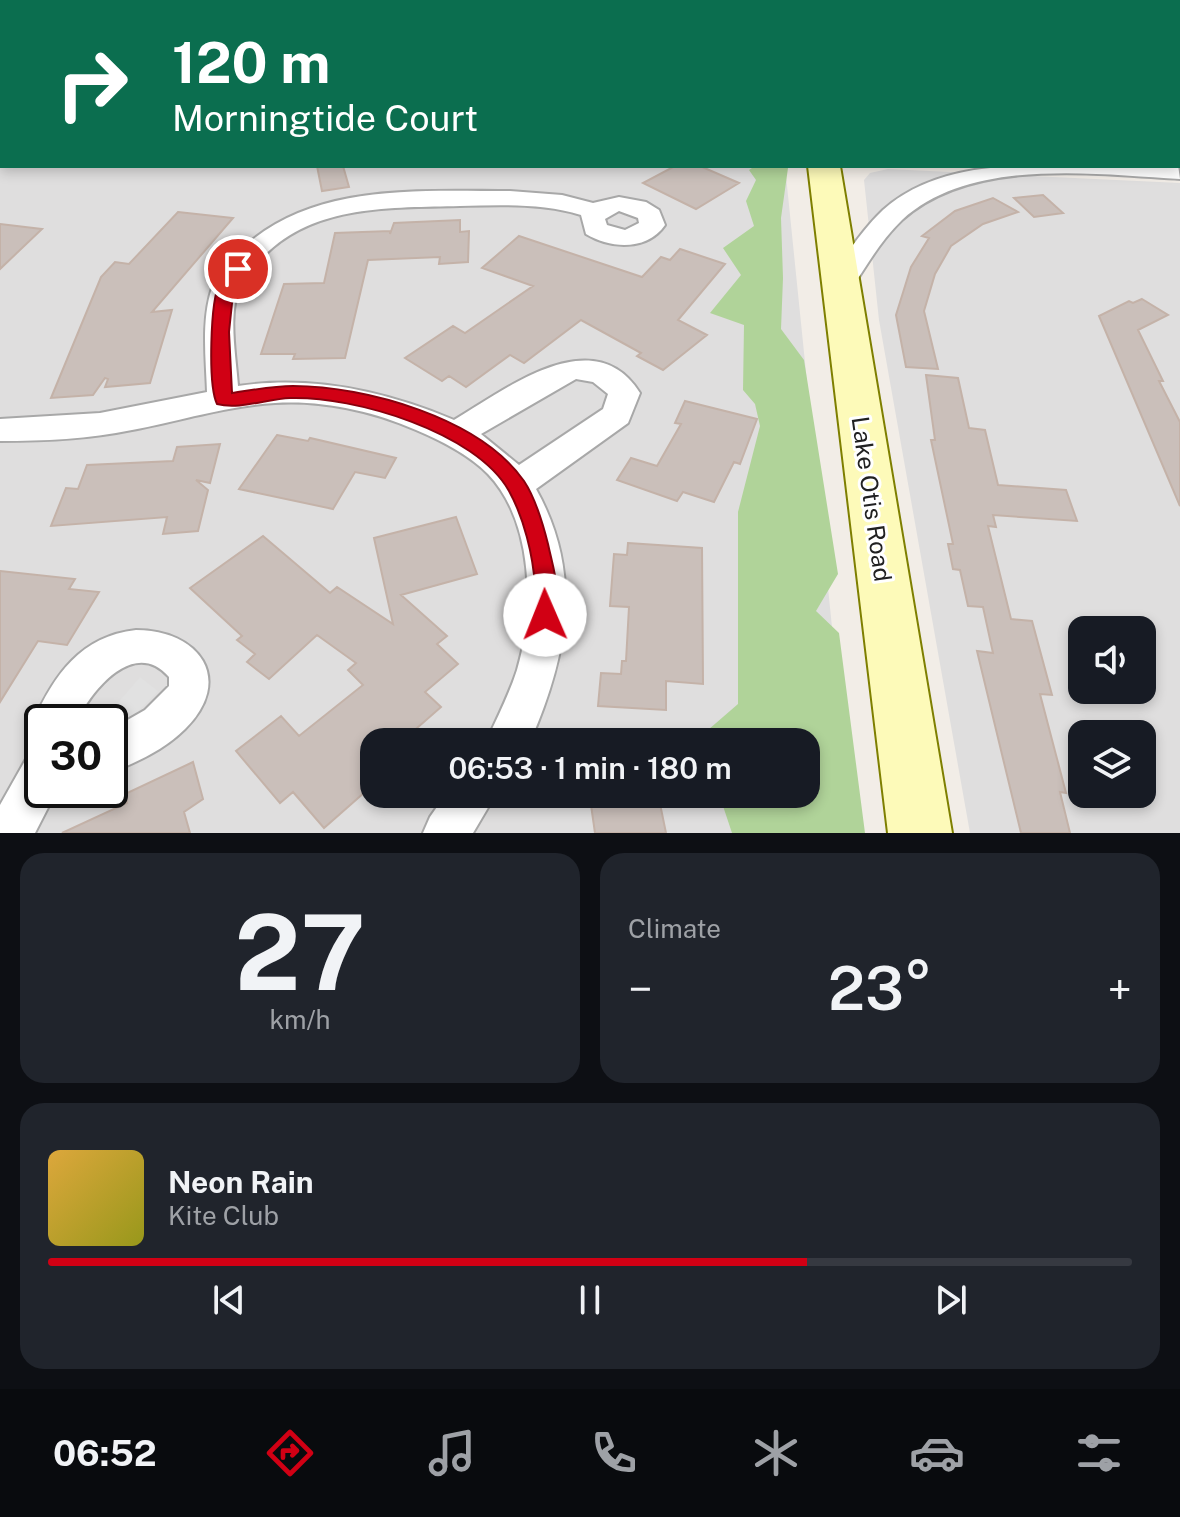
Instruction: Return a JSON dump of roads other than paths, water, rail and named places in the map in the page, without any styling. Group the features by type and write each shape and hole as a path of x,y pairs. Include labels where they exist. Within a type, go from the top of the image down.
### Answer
{"main road":[{"name":"Lake Otis Road","path":"824,168 920,833"}],"street":[{"path":"841,283 874,234 896,211 925,194 994,174 1042,168"},
{"path":"1109,168 1180,172"},
{"path":"223,400 221,332 227,284 250,253 277,232 301,219 348,205 392,200 554,200 596,212"},
{"path":"456,434 573,369 595,371 614,380 624,393 617,415 516,485"},
{"path":"0,430 50,430 113,422 223,400 292,392 349,397 392,407 456,434 489,458 516,485 534,526 546,586 543,645 530,693 514,728"},
{"path":"65,704 81,676 103,658 134,646 163,649 183,661 191,673 190,686 184,699 152,730 128,743"},
{"path":"10,833 24,808"},
{"path":"446,833 463,808"}]}
